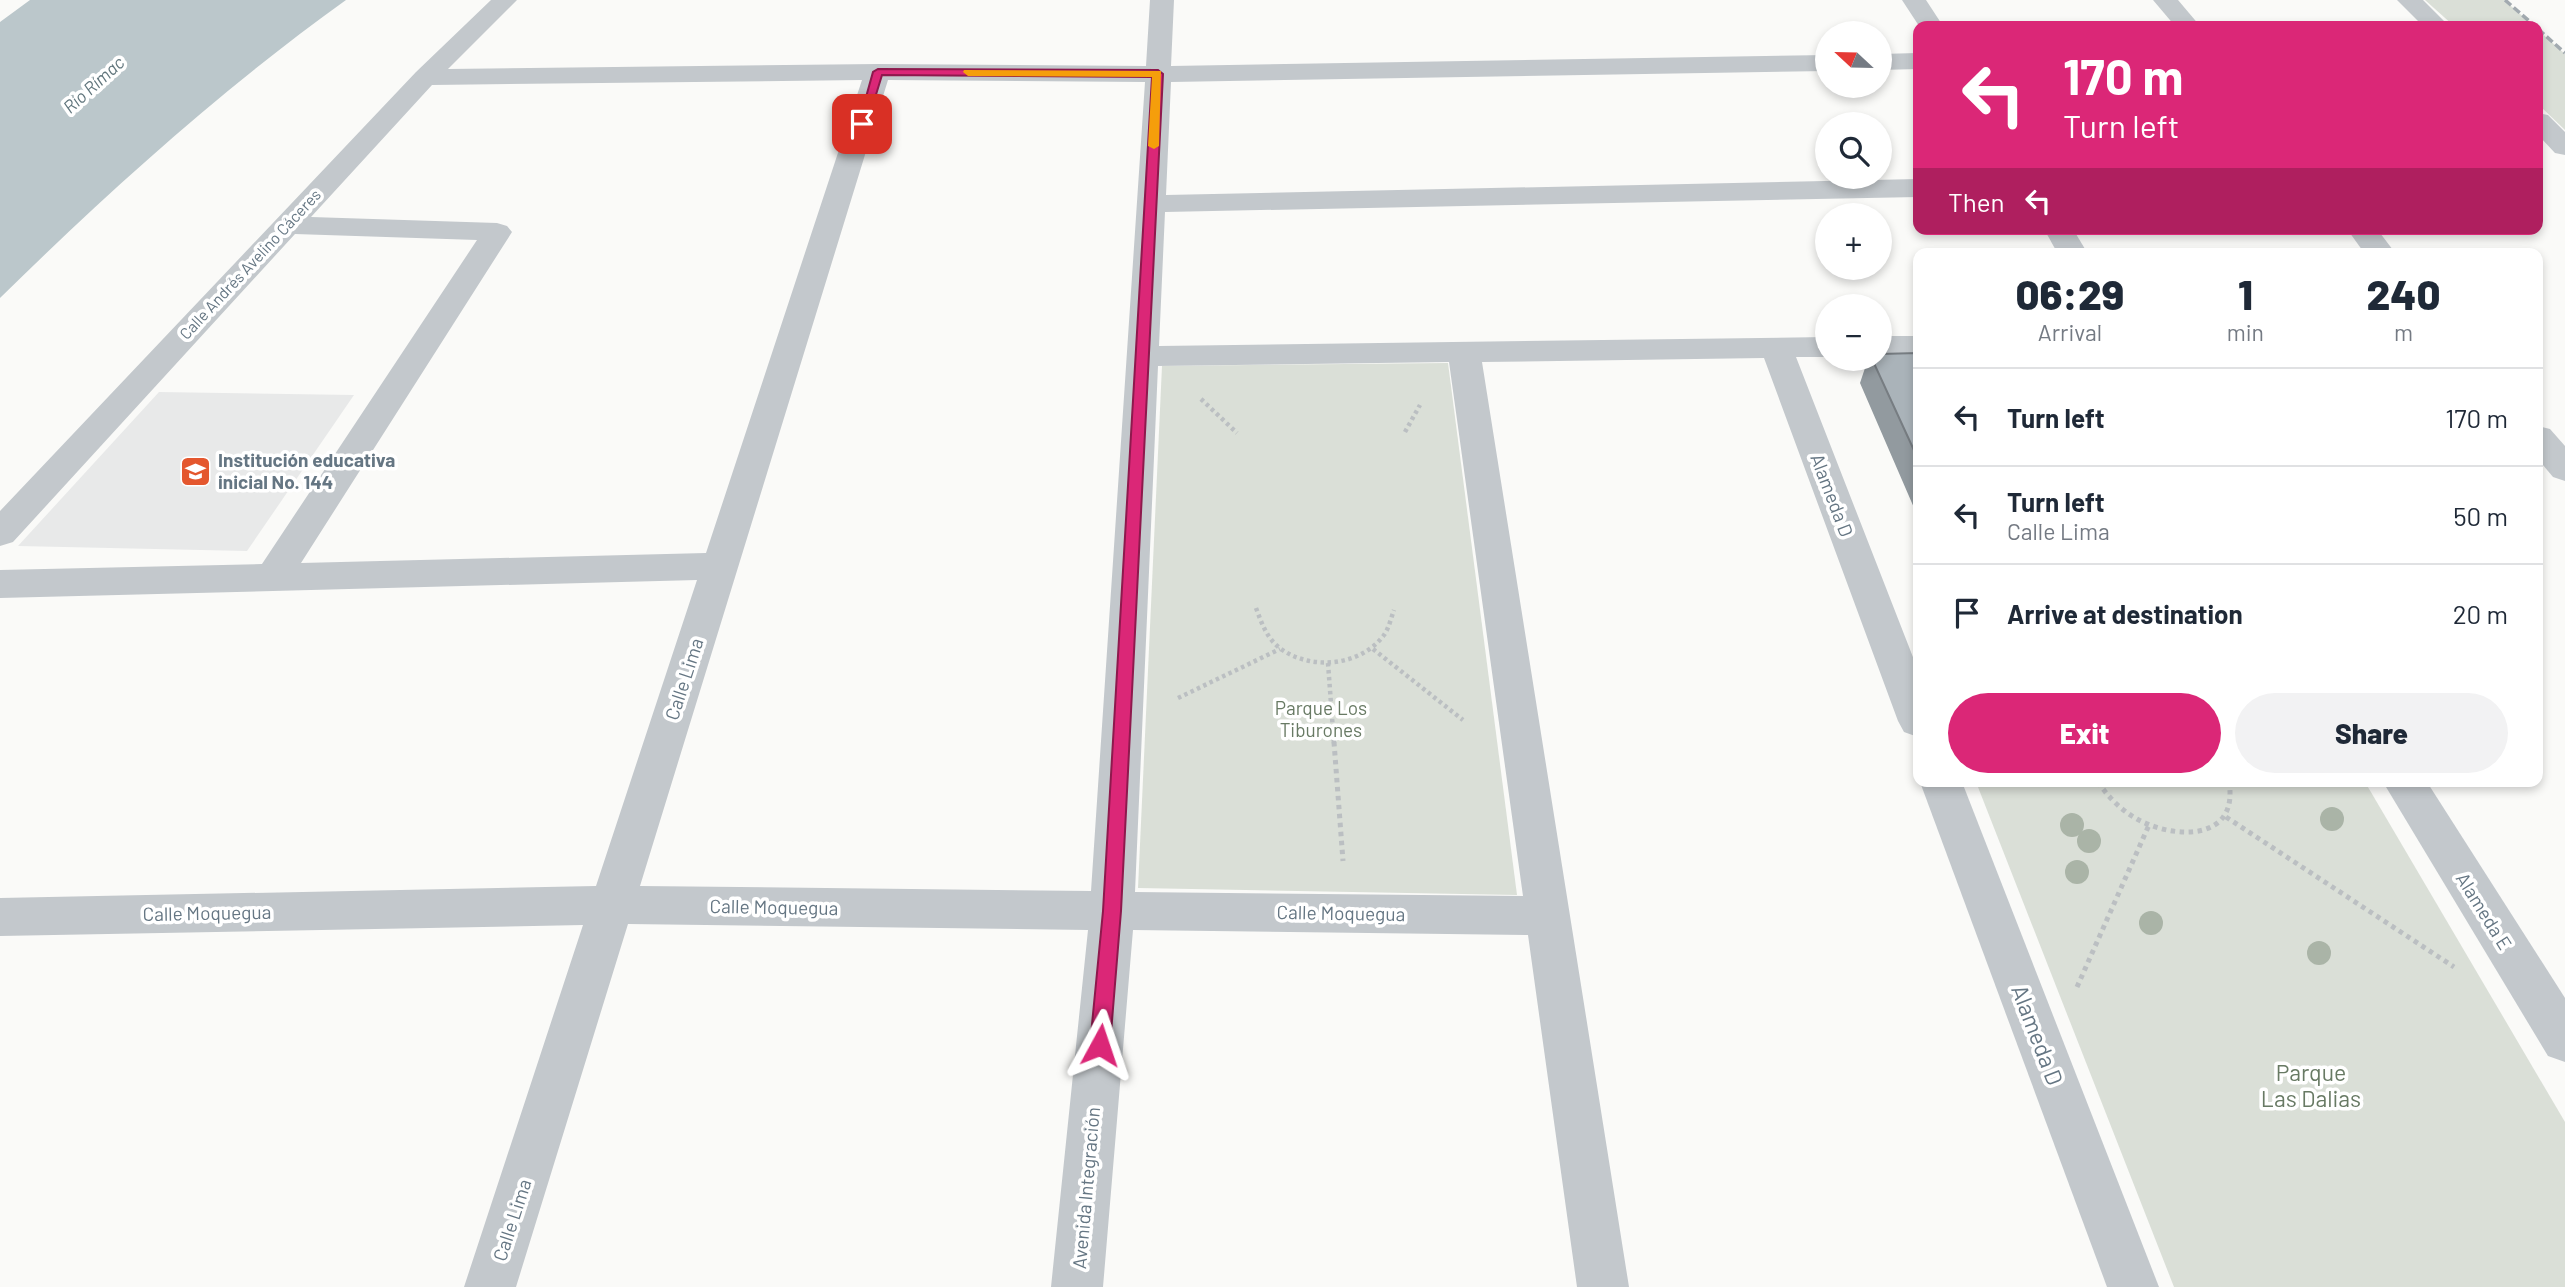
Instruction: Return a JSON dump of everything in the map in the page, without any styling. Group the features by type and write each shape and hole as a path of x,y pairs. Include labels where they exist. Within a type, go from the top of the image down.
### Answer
{"street":[{"name":"Calle Andrés Avelino Cáceres","path":"0,533 425,77 505,0"},
{"name":"Avenida Integración","path":"1077,1287 1112,911 1162,0"},
{"path":"1914,0 1928,21"},
{"path":"2165,0 2184,21"},
{"path":"2409,0 2432,21"},
{"path":"1892,62 1913,61"},
{"path":"425,77 878,72 1158,74 1815,63"},
{"name":"Calle Lima","path":"491,1287 878,72"},
{"path":"2543,126 2565,147"},
{"path":"1150,204 1913,188"},
{"path":"272,578 497,232 286,225"},
{"path":"1892,346 1913,346"},
{"path":"1143,356 1815,347"},
{"name":"Alameda D","path":"1776,348 1913,708"},
{"path":"1465,352 1603,1287"},
{"path":"2543,443 2565,469"},
{"path":"0,584 721,566"},
{"name":"Alameda D","path":"1943,787 2133,1287"},
{"name":"Alameda E","path":"2407,787 2565,1041"},
{"name":"Calle Moquegua","path":"0,917 612,905 1548,916"}],"path":[{"path":"1200,398 1237,433"},
{"path":"1256,608 1263,630 1281,649 1314,663 1356,658 1373,649 1386,636 1394,610"},
{"path":"1173,701 1281,649"},
{"path":"1373,649 1466,722"},
{"path":"1328,663 1343,868"},
{"path":"2101,787 2126,813 2149,825 2173,832 2195,832 2213,827 2226,817 2232,802 2230,787"},
{"path":"2226,817 2463,973"},
{"path":"2072,999 2149,825"}],"shaded area":[{"name":"Institución educativa inicial No. 144","path":"159,392 354,395 247,551 18,546"}],"green space":[{"path":"2425,0 2504,0 2528,21 2448,21"},
{"path":"2543,34 2565,54 2565,130 2543,109"},
{"name":"Parque Los Tiburones","path":"1448,363 1517,895 1138,888 1162,366"},
{"name":"Parque Las Dalias","path":"1978,787 2368,787 2565,1122 2565,1287 2174,1287"}],"water":[{"name":"Río Rímac","path":"30,0 346,0 255,69 167,142 0,298 0,22"}],"building":[{"path":"1913,353 1913,448 1878,371 1892,371 1892,354"}],"railway":[{"path":"2505,0 2529,21"},
{"path":"2543,33 2565,53"}],"slow traffic":[{"path":"968,72 1158,74 1154,146"}],"place":[{"name":"Institución educativa inicial No. 144","path":"195,471"}],"route":[{"path":"862,124 878,72 1158,74 1112,911 1100,1045"}]}
